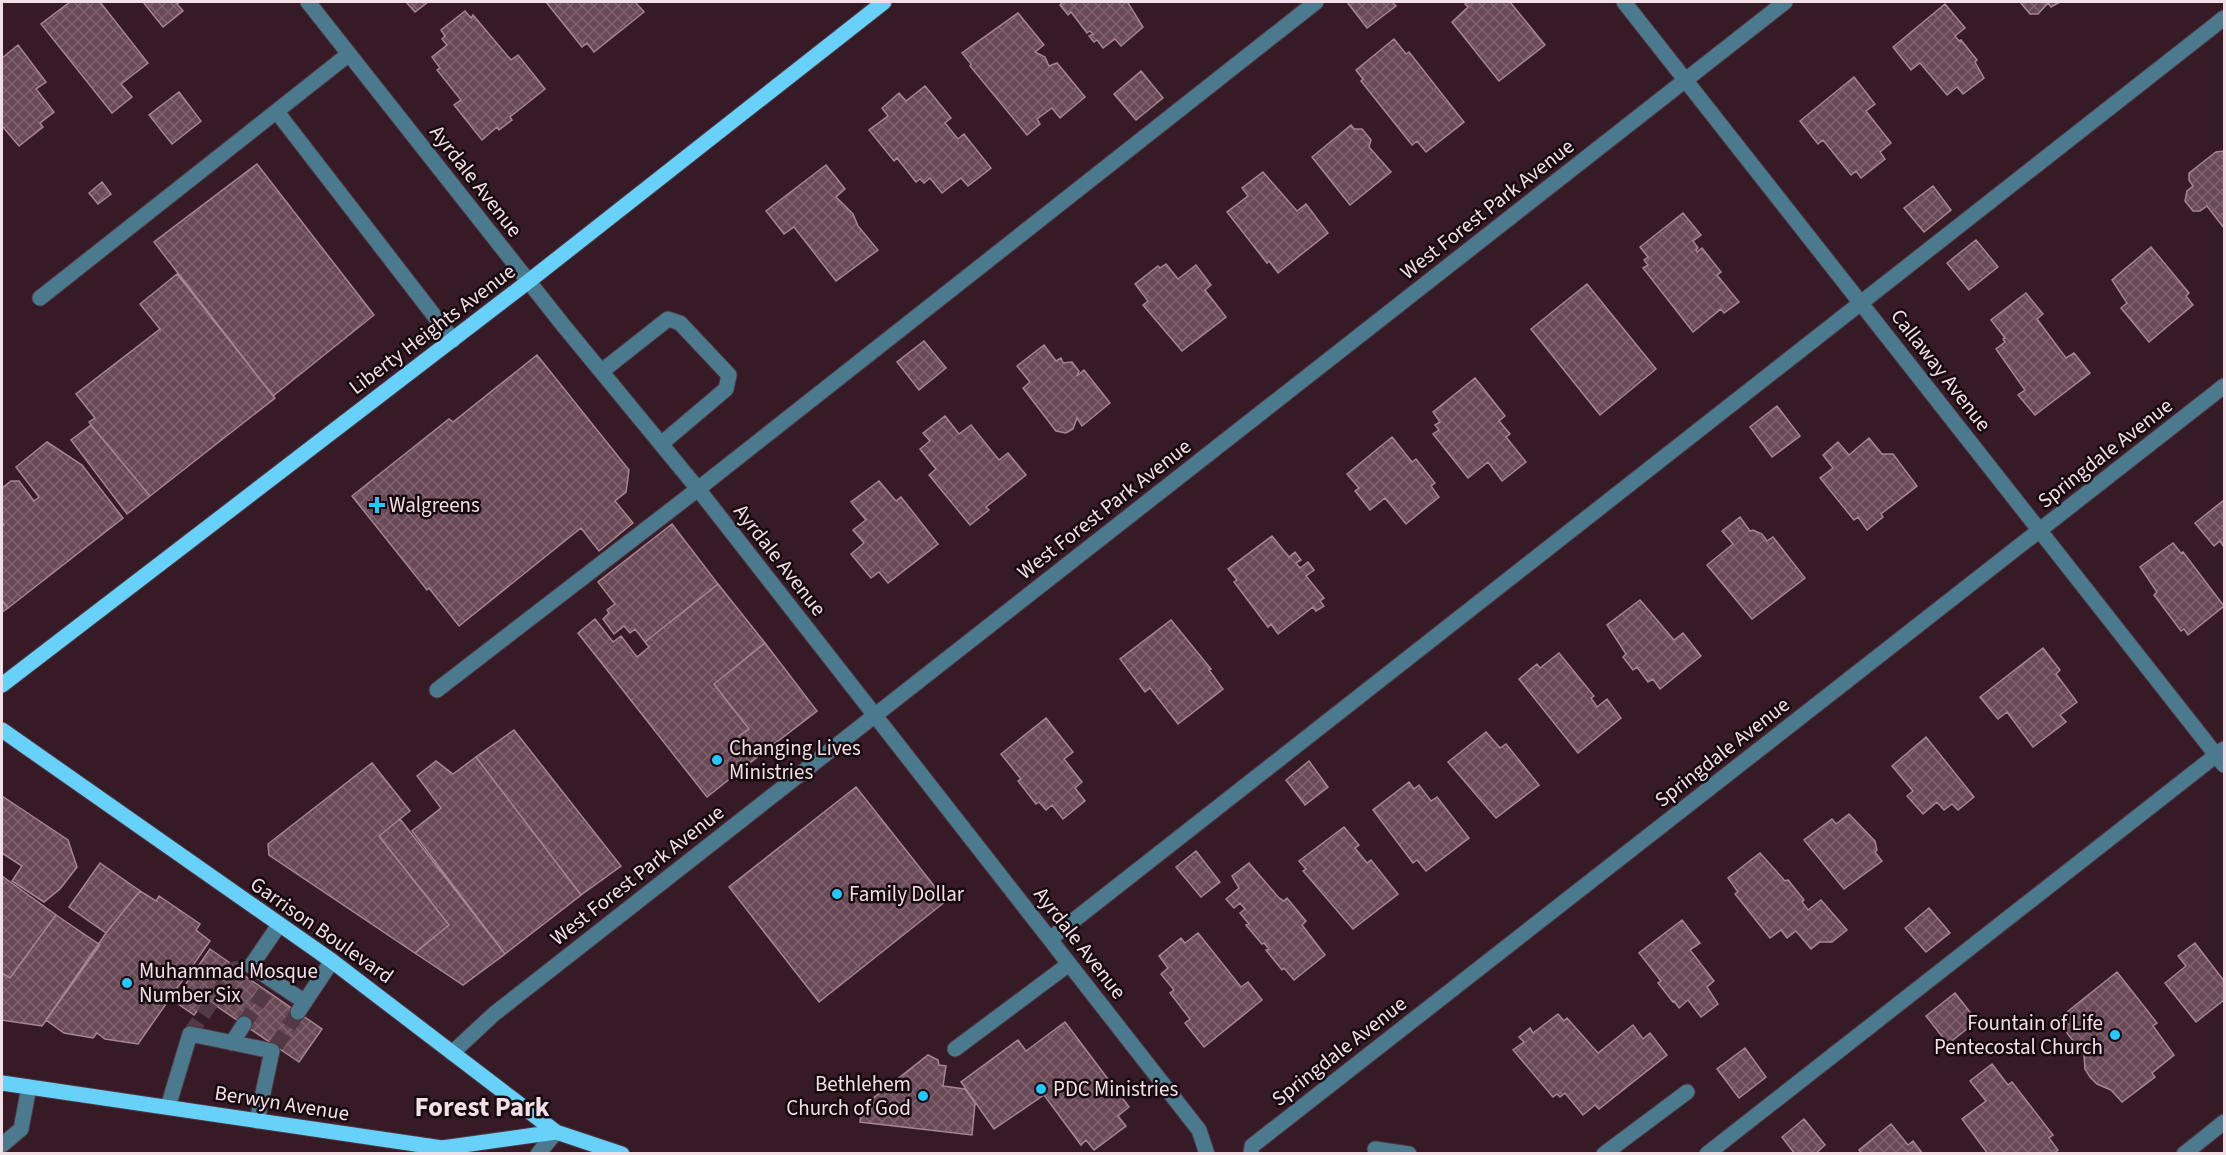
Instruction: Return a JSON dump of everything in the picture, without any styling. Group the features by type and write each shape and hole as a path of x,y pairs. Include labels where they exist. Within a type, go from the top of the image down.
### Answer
{"main road":[{"name":"Liberty Heights Avenue","path":"2,685 453,340 884,2"},
{"name":"Garrison Boulevard","path":"2,730 332,961 556,1132 622,1154"},
{"name":"Berwyn Avenue","path":"2,1083 442,1148 556,1132"}],"street":[{"name":"Ayrdale Avenue","path":"308,2 529,281 698,489 1050,939 1199,1130 1207,1154"},
{"path":"437,690 698,489 1316,2"},
{"name":"Callaway Avenue","path":"1624,2 2222,757"},
{"name":"West Forest Park Avenue","path":"452,1053 494,1014 1785,2"},
{"path":"1050,939 2224,18"},
{"path":"40,298 349,54"},
{"path":"277,112 453,340"},
{"path":"602,371 668,319 680,323 729,375 726,389 661,444"},
{"name":"Springdale Avenue","path":"1251,1154 1252,1146 2224,386"},
{"path":"1707,1154 2222,757"},
{"path":"279,924 251,966 269,986 301,1007 332,961"},
{"path":"955,1049 1069,964"},
{"path":"232,1043 244,1024"},
{"path":"168,1107 190,1034 274,1049 257,1121"},
{"path":"2,1145 21,1129 29,1087"},
{"path":"1604,1154 1687,1092"},
{"path":"2184,1154 2224,1122"},
{"path":"538,1154 556,1132"},
{"path":"1375,1149 1408,1154"}],"building":[{"path":"70,2 100,2 148,63 121,84 132,97 112,113 41,24"},
{"path":"143,2 180,2 177,4 183,11 163,27"},
{"path":"406,2 428,2 415,12"},
{"path":"546,2 635,2 644,12 594,52 587,43 582,47"},
{"path":"1063,2 1130,2 1128,3 1143,27 1121,46 1115,39 1103,48 1097,40 1094,42 1089,36 1093,34 1090,31 1087,33 1071,12 1068,15 1060,5"},
{"path":"1347,2 1392,2 1396,6 1367,28"},
{"path":"1468,2 1510,2 1545,45 1499,81 1452,22 1468,7 1465,4"},
{"path":"2020,2 2060,2 2051,7 2048,3 2038,14 2030,14"},
{"path":"1945,4 1965,28 1955,36 1977,60 1975,62 1984,78 1963,94 1957,87 1947,95 1920,63 1911,70 1893,47"},
{"path":"465,11 471,18 473,15 511,60 518,55 545,89 510,117 512,120 499,130 497,127 482,140 454,105 461,100 437,70 440,68 432,57 447,45 442,39 445,36 441,30"},
{"path":"1018,13 1044,45 1035,52 1045,57 1049,66 1057,63 1085,97 1060,118 1052,108 1037,119 1040,124 1027,135 970,66 971,64 962,53"},
{"path":"1394,39 1406,54 1409,52 1464,122 1426,152 1417,141 1412,145 1361,81 1363,79 1356,70"},
{"path":"18,45 46,82 36,89 54,112 40,123 43,127 19,146 2,126 2,58"},
{"path":"1141,71 1163,98 1136,120 1114,94"},
{"path":"1854,77 1875,104 1866,111 1891,143 1880,152 1885,159 1861,178 1856,171 1851,175 1823,140 1818,144 1800,121"},
{"path":"925,86 951,118 945,123 958,139 964,134 991,168 968,186 961,178 942,193 930,178 924,183 920,179 916,182 897,158 894,161 869,130 888,116 882,108 899,93 906,101"},
{"path":"179,92 201,121 172,144 149,115"},
{"path":"1351,125 1354,129 1362,129 1371,140 1369,147 1391,172 1350,205 1312,157"},
{"path":"2224,151 2224,228 2207,206 2200,211 2193,211 2185,201 2187,191 2193,186 2189,180 2189,173 2216,152"},
{"path":"257,164 374,315 273,396 154,242"},
{"path":"826,165 845,189 836,197 853,214 858,226 878,250 836,281 794,227 784,234 766,211"},
{"path":"1263,172 1297,211 1306,204 1328,233 1278,273 1269,261 1267,263 1227,212 1248,196 1242,188"},
{"path":"102,182 111,194 98,204 89,193"},
{"path":"1933,186 1951,210 1924,232 1904,208"},
{"path":"1683,213 1701,235 1693,241 1698,248 1697,252 1702,248 1721,272 1717,275 1739,302 1724,313 1721,309 1693,332 1643,268 1648,265 1644,260 1648,257 1640,247"},
{"path":"1976,240 1998,267 1969,290 1947,263"},
{"path":"2151,247 2189,293 2186,296 2193,305 2149,342 2121,308 2127,303 2112,280"},
{"path":"1166,264 1178,279 1196,265 1211,285 1205,290 1226,317 1182,351 1143,305 1148,301 1135,284 1158,266 1160,268"},
{"path":"177,274 275,398 150,496 91,425 89,422 95,418 76,394 160,329 140,304"},
{"path":"1587,284 1656,369 1600,415 1531,329"},
{"path":"2026,293 2043,314 2037,319 2066,358 2074,353 2090,373 2035,415 2018,395 2025,390 1996,349 2005,342 2003,339 2005,338 1991,320"},
{"path":"924,341 946,368 919,390 897,362"},
{"path":"1044,345 1056,361 1061,358 1063,363 1072,362 1079,371 1077,376 1084,370 1110,403 1082,426 1077,418 1073,429 1066,433 1056,431 1023,388 1030,382 1017,366"},
{"path":"537,355 629,470 626,492 615,501 633,523 599,551 581,528 459,626 429,588 427,590 352,496 449,419 453,422"},
{"path":"1475,378 1505,416 1499,421 1510,434 1506,437 1526,462 1502,481 1488,462 1468,478 1433,434 1439,430 1435,425 1440,422 1433,412"},
{"path":"1777,406 1800,436 1772,457 1750,427"},
{"path":"945,416 959,434 971,425 999,460 1008,453 1026,475 986,507 989,510 970,525 929,475 936,469 920,449 930,441 923,433"},
{"path":"91,425 150,496 127,514 71,440"},
{"path":"1392,437 1412,462 1416,459 1435,483 1431,486 1439,497 1406,524 1385,498 1370,510 1355,491 1359,488 1347,474"},
{"path":"1869,438 1882,454 1893,454 1917,486 1881,514 1883,517 1867,530 1858,517 1854,520 1820,478 1833,468 1823,455 1838,442 1849,455"},
{"path":"47,442 82,465 123,518 8,608 2,600 2,526 4,525 2,522 2,488 11,481 19,481 34,501 39,497 16,467"},
{"path":"879,481 896,501 901,497 938,544 888,583 879,572 871,578 851,554 864,543 853,530 866,520 851,502"},
{"path":"2224,500 2224,547 2220,541 2214,546 2195,523"},
{"path":"1740,517 1750,531 1762,534 1767,541 1773,537 1805,578 1752,619 1707,565 1733,544 1722,531"},
{"path":"672,524 718,584 645,642 635,629 630,633 624,626 614,634 603,619 609,613 607,610 615,604 598,582"},
{"path":"1272,536 1289,557 1295,552 1301,560 1296,563 1300,568 1308,562 1314,570 1306,576 1324,598 1320,601 1324,606 1316,611 1313,607 1278,634 1271,624 1268,627 1234,582 1237,580 1228,569"},
{"path":"2173,543 2181,553 2183,552 2224,606 2188,635 2184,629 2181,631 2154,595 2157,592 2140,567"},
{"path":"718,584 765,643 714,684 749,729 739,736 756,758 707,797 578,633 595,619 613,642 621,636 637,657 649,647 645,642"},
{"path":"2,600 8,608 2,612"},
{"path":"1640,600 1674,640 1683,633 1701,656 1660,689 1653,679 1648,682 1637,667 1633,670 1623,657 1626,654 1607,625"},
{"path":"1171,620 1211,669 1209,670 1223,689 1178,724 1150,688 1145,692 1120,659"},
{"path":"765,643 817,711 756,758 739,736 749,729 714,684"},
{"path":"2043,648 2060,670 2056,674 2077,702 2060,715 2066,722 2033,747 2007,712 1998,719 1980,697"},
{"path":"1559,653 1594,696 1591,698 1597,707 1607,699 1621,718 1578,753 1519,679 1537,664 1540,668"},
{"path":"1046,718 1073,752 1064,759 1082,782 1075,788 1085,801 1063,819 1052,805 1046,810 1039,802 1036,804 1018,781 1021,779 1001,754"},
{"path":"514,730 621,866 581,895 476,757"},
{"path":"1486,732 1500,748 1506,744 1539,785 1496,818 1448,762"},
{"path":"1926,737 1974,797 1958,810 1952,804 1944,810 1937,802 1923,814 1907,796 1913,791 1892,766"},
{"path":"476,757 581,895 505,954 412,831 441,808 417,776 436,761 453,774"},
{"path":"1309,761 1328,787 1305,805 1286,780"},
{"path":"372,763 410,811 379,836 449,925 415,953 269,855 268,844"},
{"path":"1409,782 1414,789 1419,785 1431,801 1437,797 1469,838 1426,871 1417,860 1413,863 1373,810"},
{"name":"Family Dollar","path":"856,787 946,901 819,1002 729,887"},
{"path":"2,796 68,840 77,867 60,889 44,902 12,881 22,866 2,853"},
{"path":"1849,814 1875,841 1877,850 1875,852 1882,861 1844,889 1804,840 1832,819 1836,824"},
{"path":"400,819 505,954 463,985 415,953 449,925 379,836"},
{"path":"1344,827 1359,845 1355,848 1367,863 1371,860 1398,894 1353,929 1303,871 1306,869 1299,861"},
{"path":"1196,851 1220,882 1201,897 1176,867"},
{"path":"1760,853 1785,881 1788,880 1804,900 1802,902 1808,910 1821,900 1847,930 1832,942 1820,942 1811,949 1796,931 1787,938 1781,930 1770,938 1735,894 1738,892 1728,878"},
{"path":"100,863 140,891 106,933 69,907"},
{"path":"1249,863 1279,898 1284,901 1287,898 1306,921 1302,925 1325,955 1294,980 1284,968 1282,970 1266,950 1269,949 1246,925 1249,924 1240,913 1245,909 1240,903 1234,908 1226,899 1239,888 1232,876"},
{"path":"2,876 56,915 10,978 2,973"},
{"name":"Muhammad Mosque Number Six","path":"140,891 156,901 159,896 200,924 196,930 210,941 138,1044 105,1039 97,1033 93,1038 64,1033 46,1020 106,933"},
{"path":"1929,908 1950,933 1926,952 1905,928"},
{"path":"56,915 100,945 42,1026 2,1020 2,973 10,978"},
{"path":"1682,920 1700,943 1690,950 1714,981 1707,987 1718,1004 1701,1017 1688,1000 1679,1008 1673,1002 1658,983 1661,981 1639,953"},
{"path":"1198,933 1241,987 1248,982 1262,1000 1204,1047 1185,1023 1190,1019 1170,993 1174,990 1161,974 1168,968 1159,956 1181,938 1185,943"},
{"path":"2195,943 2224,981 2224,1000 2196,1022 2165,983 2186,966 2178,956"},
{"path":"210,949 230,963 229,965 322,1029 299,1062 206,999 194,1015 174,1001"},
{"name":"Fountain of Life Pentecostal Church","path":"2117,972 2157,1023 2153,1026 2174,1055 2152,1073 2155,1077 2122,1102 2111,1090 2097,1084 2090,1077 2085,1069 2084,1055 2057,1020"},
{"path":"1955,993 1977,1021 1948,1044 1926,1016"},
{"path":"1558,1014 1564,1021 1567,1018 1598,1053 1633,1025 1643,1039 1650,1033 1667,1055 1599,1109 1595,1105 1583,1115 1565,1093 1560,1097 1557,1094 1553,1097 1513,1050 1524,1042 1519,1037 1530,1028 1533,1033"},
{"name":"PDC Ministries","path":"1065,1022 1129,1107 1118,1116 1126,1126 1094,1150 1086,1140 1081,1145 1044,1095 994,1129 961,1082 1018,1040 1026,1051"},
{"path":"1745,1048 1766,1077 1739,1098 1717,1069"},
{"name":"Bethlehem Church of God","path":"928,1055 938,1060 939,1065 946,1066 943,1086 965,1089 975,1103 972,1135 860,1122 862,1107"},
{"path":"1992,1064 2008,1085 2012,1082 2053,1135 2049,1138 2058,1150 2053,1154 1988,1154 1962,1119 1986,1101 1970,1081"},
{"path":"1804,1119 1825,1145 1815,1154 1795,1154 1782,1137"},
{"path":"1891,1124 1908,1145 1913,1141 1923,1154 1862,1154 1859,1150"}],"tunnel":[{"path":"190,1034 234,969 251,966"},
{"path":"244,1024 266,991"},
{"path":"276,1046 298,1012"}],"place":[{"name":"Walgreens","path":"377,505"},
{"name":"Changing Lives Ministries","path":"717,760"},
{"name":"Family Dollar","path":"837,894"},
{"name":"Muhammad Mosque Number Six","path":"127,983"},
{"name":"Fountain of Life Pentecostal Church","path":"2115,1035"},
{"name":"PDC Ministries","path":"1041,1089"},
{"name":"Bethlehem Church of God","path":"923,1096"}],"district":[{"name":"Forest Park","path":"482,1107"}]}
